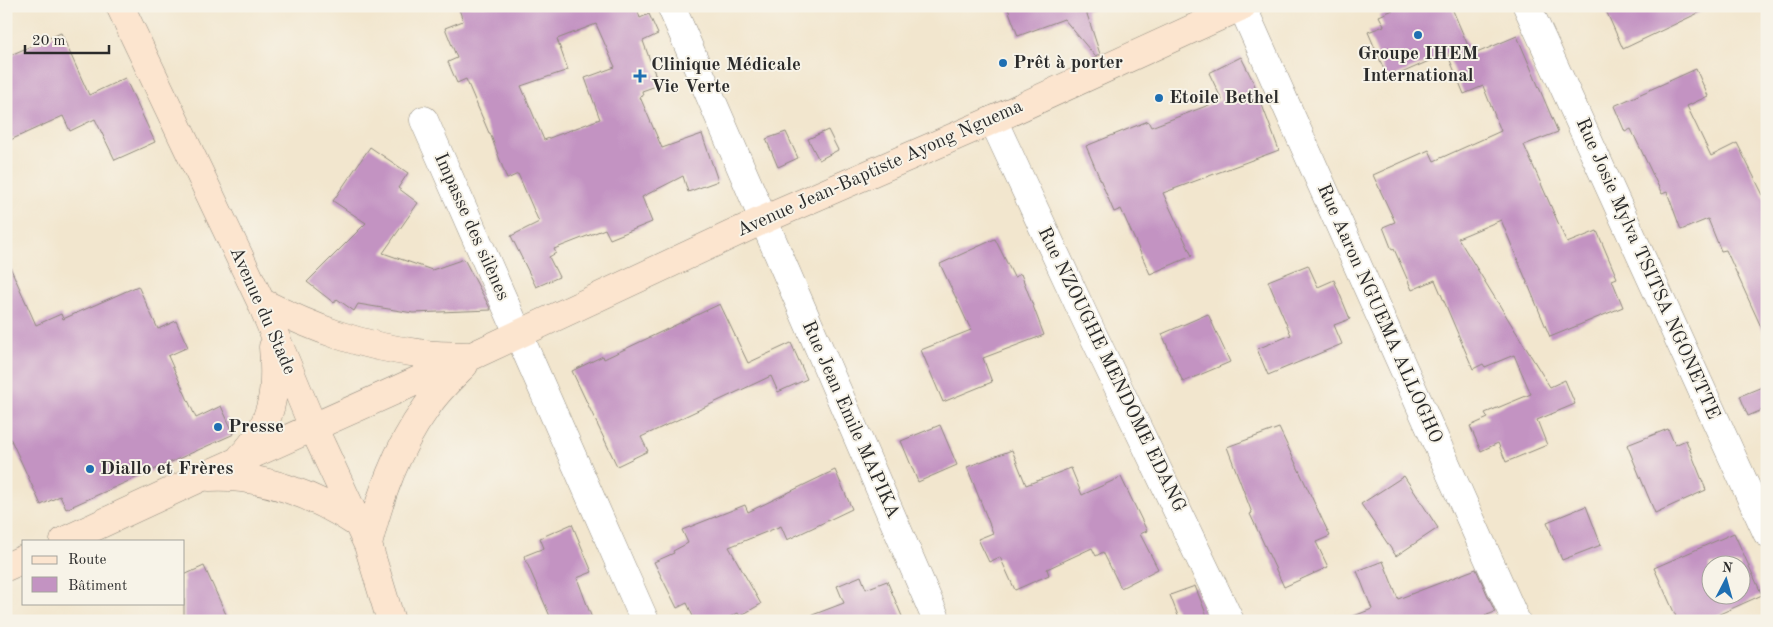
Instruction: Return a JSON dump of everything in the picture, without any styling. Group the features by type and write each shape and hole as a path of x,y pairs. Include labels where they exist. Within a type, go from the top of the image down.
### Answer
{"main road":[{"name":"Avenue du Stade","path":"120,6 261,302 313,427 363,534 391,621"},
{"name":"Avenue Jean-Baptiste Ayong Nguema","path":"518,334 763,220 993,120 1242,6"},
{"path":"261,302 321,330 383,348 419,354 472,356"},
{"path":"236,462 251,447 264,427 271,407 274,356 272,331"},
{"path":"66,540 518,334"},
{"path":"200,478 223,476 245,479 277,487 324,503 363,534 378,505 392,466 411,430 427,406 472,356"},
{"path":"6,567 22,560"}],"street":[{"name":"Rue Jean Emile MAPIKA","path":"670,6 937,621"},
{"name":"Rue Aaron NGUEMA ALLOGHO","path":"1242,6 1516,621"},
{"name":"Rue Josie Mylva TSITSA NGONETTE","path":"1527,6 1767,533"},
{"name":"Impasse des silènes","path":"424,120 645,621"},
{"name":"Rue NZOUGHE MENDOME EDANG","path":"993,120 1090,329 1230,621"}],"building":[{"path":"458,6 638,6 640,18 649,14 658,34 643,41 659,85 642,91 643,96 640,97 662,148 702,134 718,181 688,192 683,176 642,197 652,222 610,239 605,229 554,249 556,253 549,257 559,277 536,287 511,236 539,222 518,174 507,179 490,133 466,79 457,83 448,62 457,58 445,28 463,21","holes":["596,24 615,67 585,78 600,119 544,140 521,86 568,70 557,39"]},
{"path":"1007,6 1092,6 1092,9 1086,11 1100,54 1095,56 1064,19 1018,36"},
{"path":"1402,6 1451,6 1472,55 1517,36 1558,132 1524,145 1567,243 1597,231 1617,278 1612,280 1623,307 1550,337 1501,220 1458,238 1550,387 1565,380 1575,404 1537,420 1547,445 1506,462 1498,443 1481,451 1470,426 1488,418 1485,413 1531,394 1514,355 1485,367 1483,364 1473,369 1435,280 1412,290 1383,227 1395,222 1373,175 1429,150 1434,161 1501,131 1483,86 1464,94 1447,53 1388,79 1368,32 1384,26 1379,16"},
{"path":"1604,6 1713,6 1623,49"},
{"path":"61,33 89,95 125,78 155,142 115,160 95,119 70,131 63,116 6,142 6,57"},
{"path":"1241,57 1253,81 1279,150 1163,193 1192,256 1150,274 1121,209 1114,212 1086,146 1148,121 1151,127 1222,100 1209,73"},
{"path":"1696,69 1708,96 1687,106 1711,156 1737,143 1767,203 1767,340 1726,250 1721,251 1708,219 1681,230 1667,192 1662,194 1631,129 1625,132 1614,106"},
{"path":"828,130 838,150 819,160 808,139"},
{"path":"786,132 798,158 778,167 766,139"},
{"path":"370,147 408,173 398,188 418,203 383,253 432,270 464,259 491,310 413,313 358,304 354,311 337,299 334,303 307,282 366,223 333,201"},
{"path":"995,239 1014,277 1021,274 1044,335 983,358 992,382 943,402 921,350 971,330 940,264"},
{"path":"6,258 36,325 61,314 63,319 138,286 158,329 176,321 188,347 168,356 196,418 221,406 234,434 66,509 60,496 41,505 6,429"},
{"path":"1308,265 1318,287 1334,280 1350,319 1334,325 1342,344 1268,375 1257,349 1291,335 1268,281"},
{"path":"720,304 748,363 791,343 807,379 778,392 771,376 641,437 648,451 617,466 572,371 603,356 604,359"},
{"path":"1208,314 1230,362 1183,382 1162,334"},
{"path":"1767,385 1767,408 1748,416 1740,396"},
{"path":"940,425 957,465 918,482 901,441"},
{"path":"1279,428 1330,536 1316,542 1328,567 1284,587 1250,514 1252,513 1227,447"},
{"path":"1668,429 1675,445 1686,440 1706,490 1655,513 1627,445"},
{"path":"1012,450 1026,485 1071,468 1082,495 1121,477 1147,531 1140,534 1158,569 1121,588 1103,552 1096,556 1092,548 1047,569 1049,575 1015,590 1000,557 989,562 978,539 993,533 967,467"},
{"path":"835,470 852,509 787,540 781,526 729,547 761,604 740,616 738,613 722,621 695,621 687,603 677,608 654,562 674,553 673,551 688,543 682,530 745,505 748,512"},
{"path":"1404,476 1438,528 1396,556 1361,504"},
{"path":"1586,506 1601,545 1562,560 1547,522"},
{"path":"572,524 592,572 577,578 593,621 552,621 524,556 544,548 540,538"},
{"path":"1734,533 1743,554 1700,554 1700,604 1742,604 1704,621 1678,621 1654,568"},
{"path":"1383,561 1398,599 1476,569 1495,612 1471,621 1346,621 1346,619 1372,609 1357,571"},
{"path":"204,566 229,621 184,621 185,575"},
{"path":"1750,568 1762,595 1750,600"},
{"path":"861,576 866,589 887,581 904,621 803,621 802,619 844,603 837,586"},
{"path":"1195,586 1209,621 1180,621 1170,595"}],"place":[{"name":"Groupe IHEM International","path":"1418,35"},
{"name":"Prêt à porter","path":"1003,63"},
{"name":"Clinique Médicale Vie Verte","path":"640,76"},
{"name":"Etoile Bethel","path":"1159,98"},
{"name":"Presse","path":"218,427"},
{"name":"Diallo et Frères","path":"90,469"}]}
